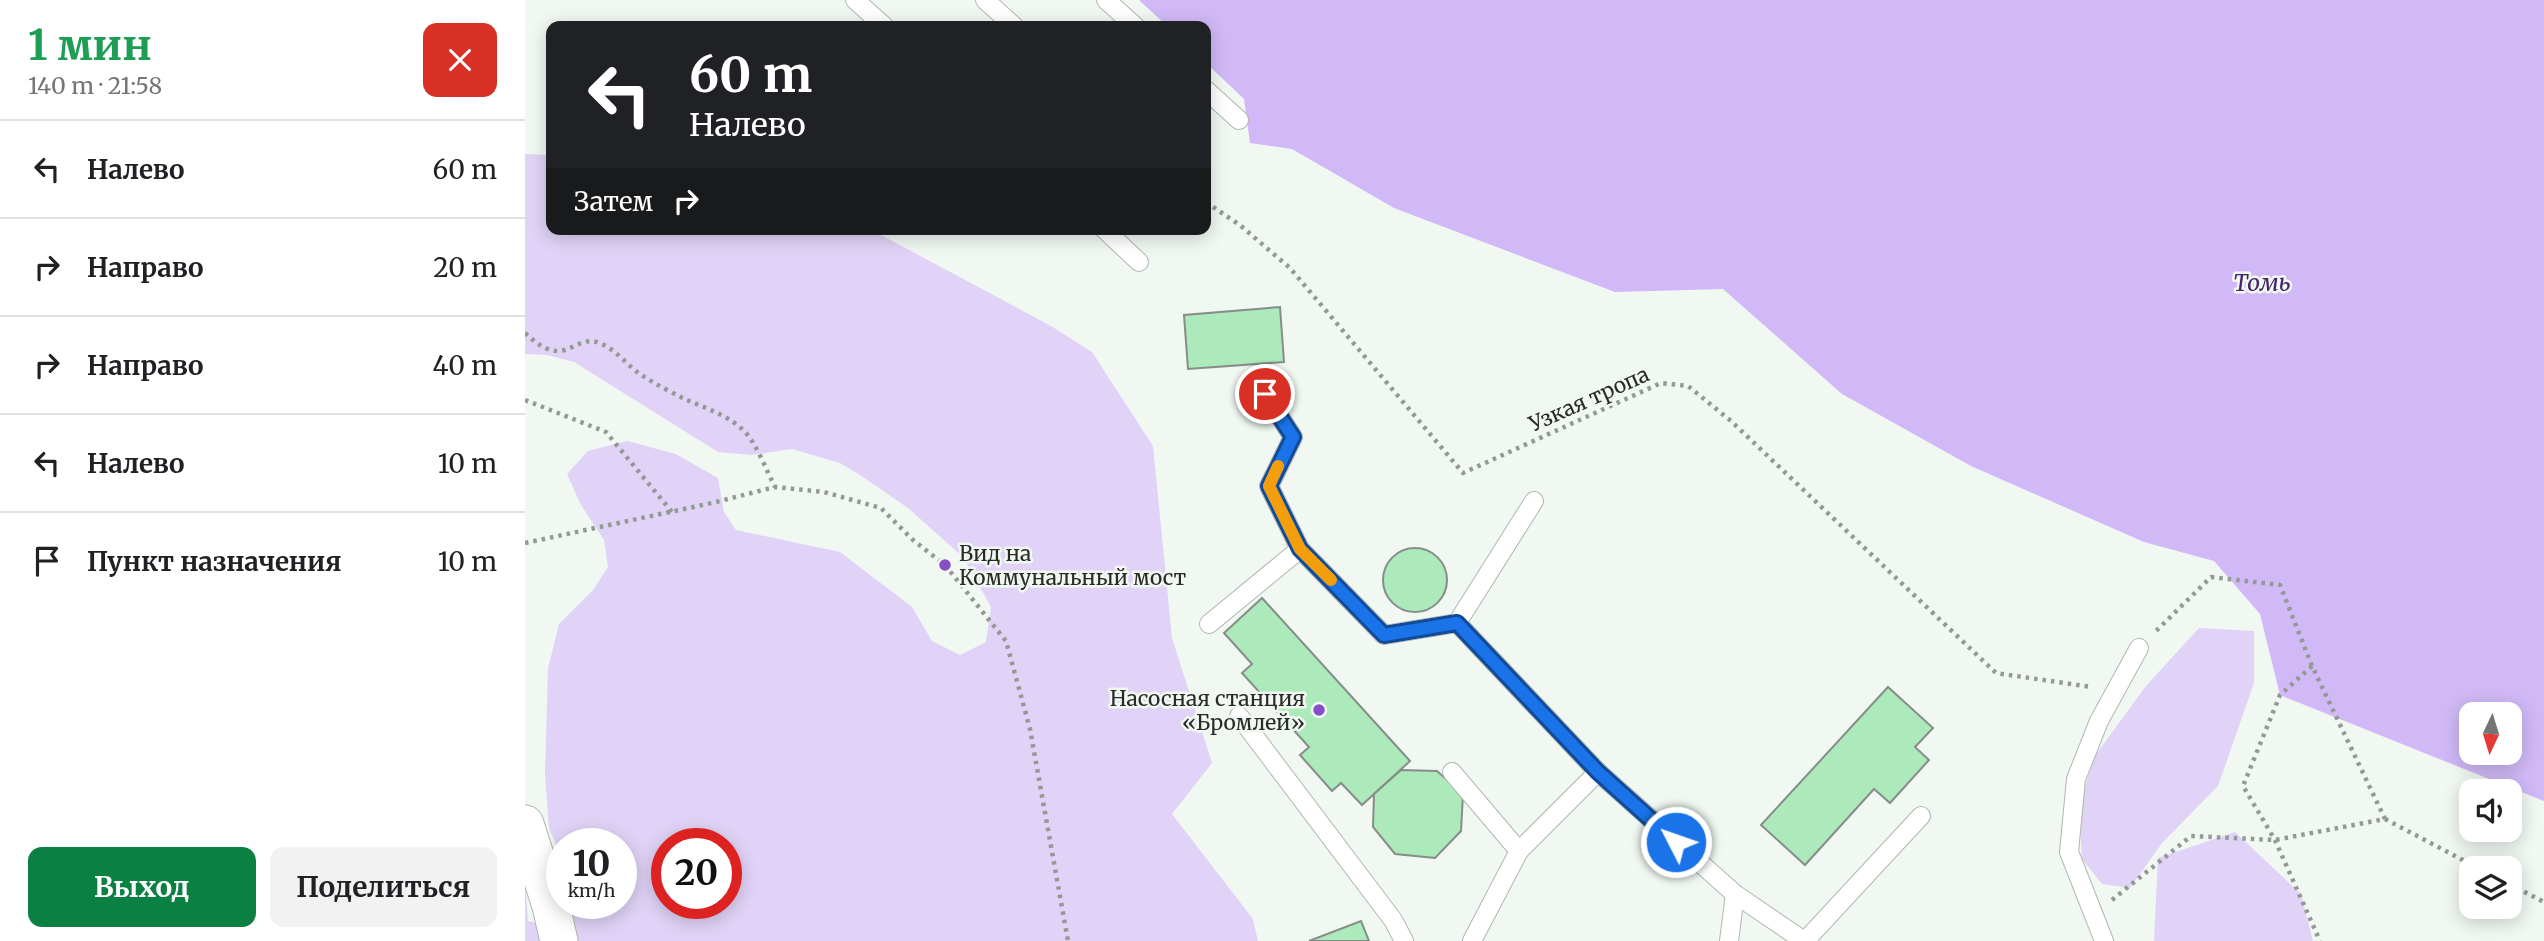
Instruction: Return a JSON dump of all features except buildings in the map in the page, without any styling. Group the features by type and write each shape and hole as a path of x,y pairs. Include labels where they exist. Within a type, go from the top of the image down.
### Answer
{"street":[{"path":"525,824 559,941"}],"lane":[{"path":"855,0 878,21"},
{"path":"985,0 1008,21"},
{"path":"1107,0 1130,21"},
{"path":"1211,95 1239,120"},
{"path":"1110,235 1139,262"},
{"path":"1265,394 1293,437 1269,486 1300,549 1384,635 1457,623 1534,500"},
{"path":"1209,624 1300,549"},
{"path":"1457,623 1598,772 1735,894 1804,941 1921,816"},
{"path":"2104,941 2069,852 2076,779 2099,721 2139,648"},
{"path":"1239,716 1393,920 1404,941"},
{"path":"1452,772 1519,851"},
{"path":"1472,941 1519,851 1598,772"},
{"path":"1729,941 1735,894"}],"path":[{"name":"Узкая тропа","path":"1211,205 1241,226 1290,268 1463,473 1661,383 1688,386 1731,421 1996,673 2116,691"},
{"path":"525,333 549,351 561,352 591,341 603,344 640,374 686,400 726,417 746,432 775,487"},
{"path":"525,400 606,432 672,512"},
{"path":"525,543 775,487 824,492 881,508 913,540 945,565 1006,641 1030,729 1068,941"},
{"path":"2139,648 2211,577 2280,585 2312,666 2385,819 2459,858"},
{"path":"2312,666 2280,695 2243,786 2275,841 2320,941"},
{"path":"2094,914 2191,836 2275,841 2385,819"},
{"path":"2522,891 2544,902"}],"shaded area":[{"path":"525,154 546,155 546,235 881,235 1051,326 1092,352 1153,446 1172,638 1212,763 1172,814 1253,919 1258,941 525,941 525,878 528,921 552,926 556,919 637,919 637,828 549,828 545,774 548,669 559,624 593,590 608,567 604,540 581,505 567,474 588,451 627,441 676,454 718,478 724,512 736,530 840,552 912,607 932,641 960,655 986,642 991,607 963,557 908,508 840,463 792,449 751,455 718,452 574,362 547,355 525,354"},
{"path":"2199,628 2254,631 2254,683 2218,786 2162,843 2130,888 2102,884 2082,859 2079,808 2094,757 2146,686"},
{"path":"2235,832 2301,894 2313,941 2154,941 2158,858"}],"water":[{"name":"Томь","path":"1139,0 2544,0 2544,801 2522,792 2522,779 2489,779 2280,695 2260,614 2214,561 2144,542 1971,466 1842,394 1723,289 1615,292 1394,208 1292,149 1250,143 1244,99 1211,68 1211,21 1162,21"}],"slow traffic":[{"path":"1278,466 1269,486 1300,549 1331,580"}],"place":[{"name":"Вид на Коммунальный мост","path":"945,565"},
{"name":"Насосная станция «Бромлей»","path":"1319,710"}],"route":[{"path":"1265,394 1293,437 1269,486 1300,549 1384,635 1457,623 1598,772 1676,842"}]}
